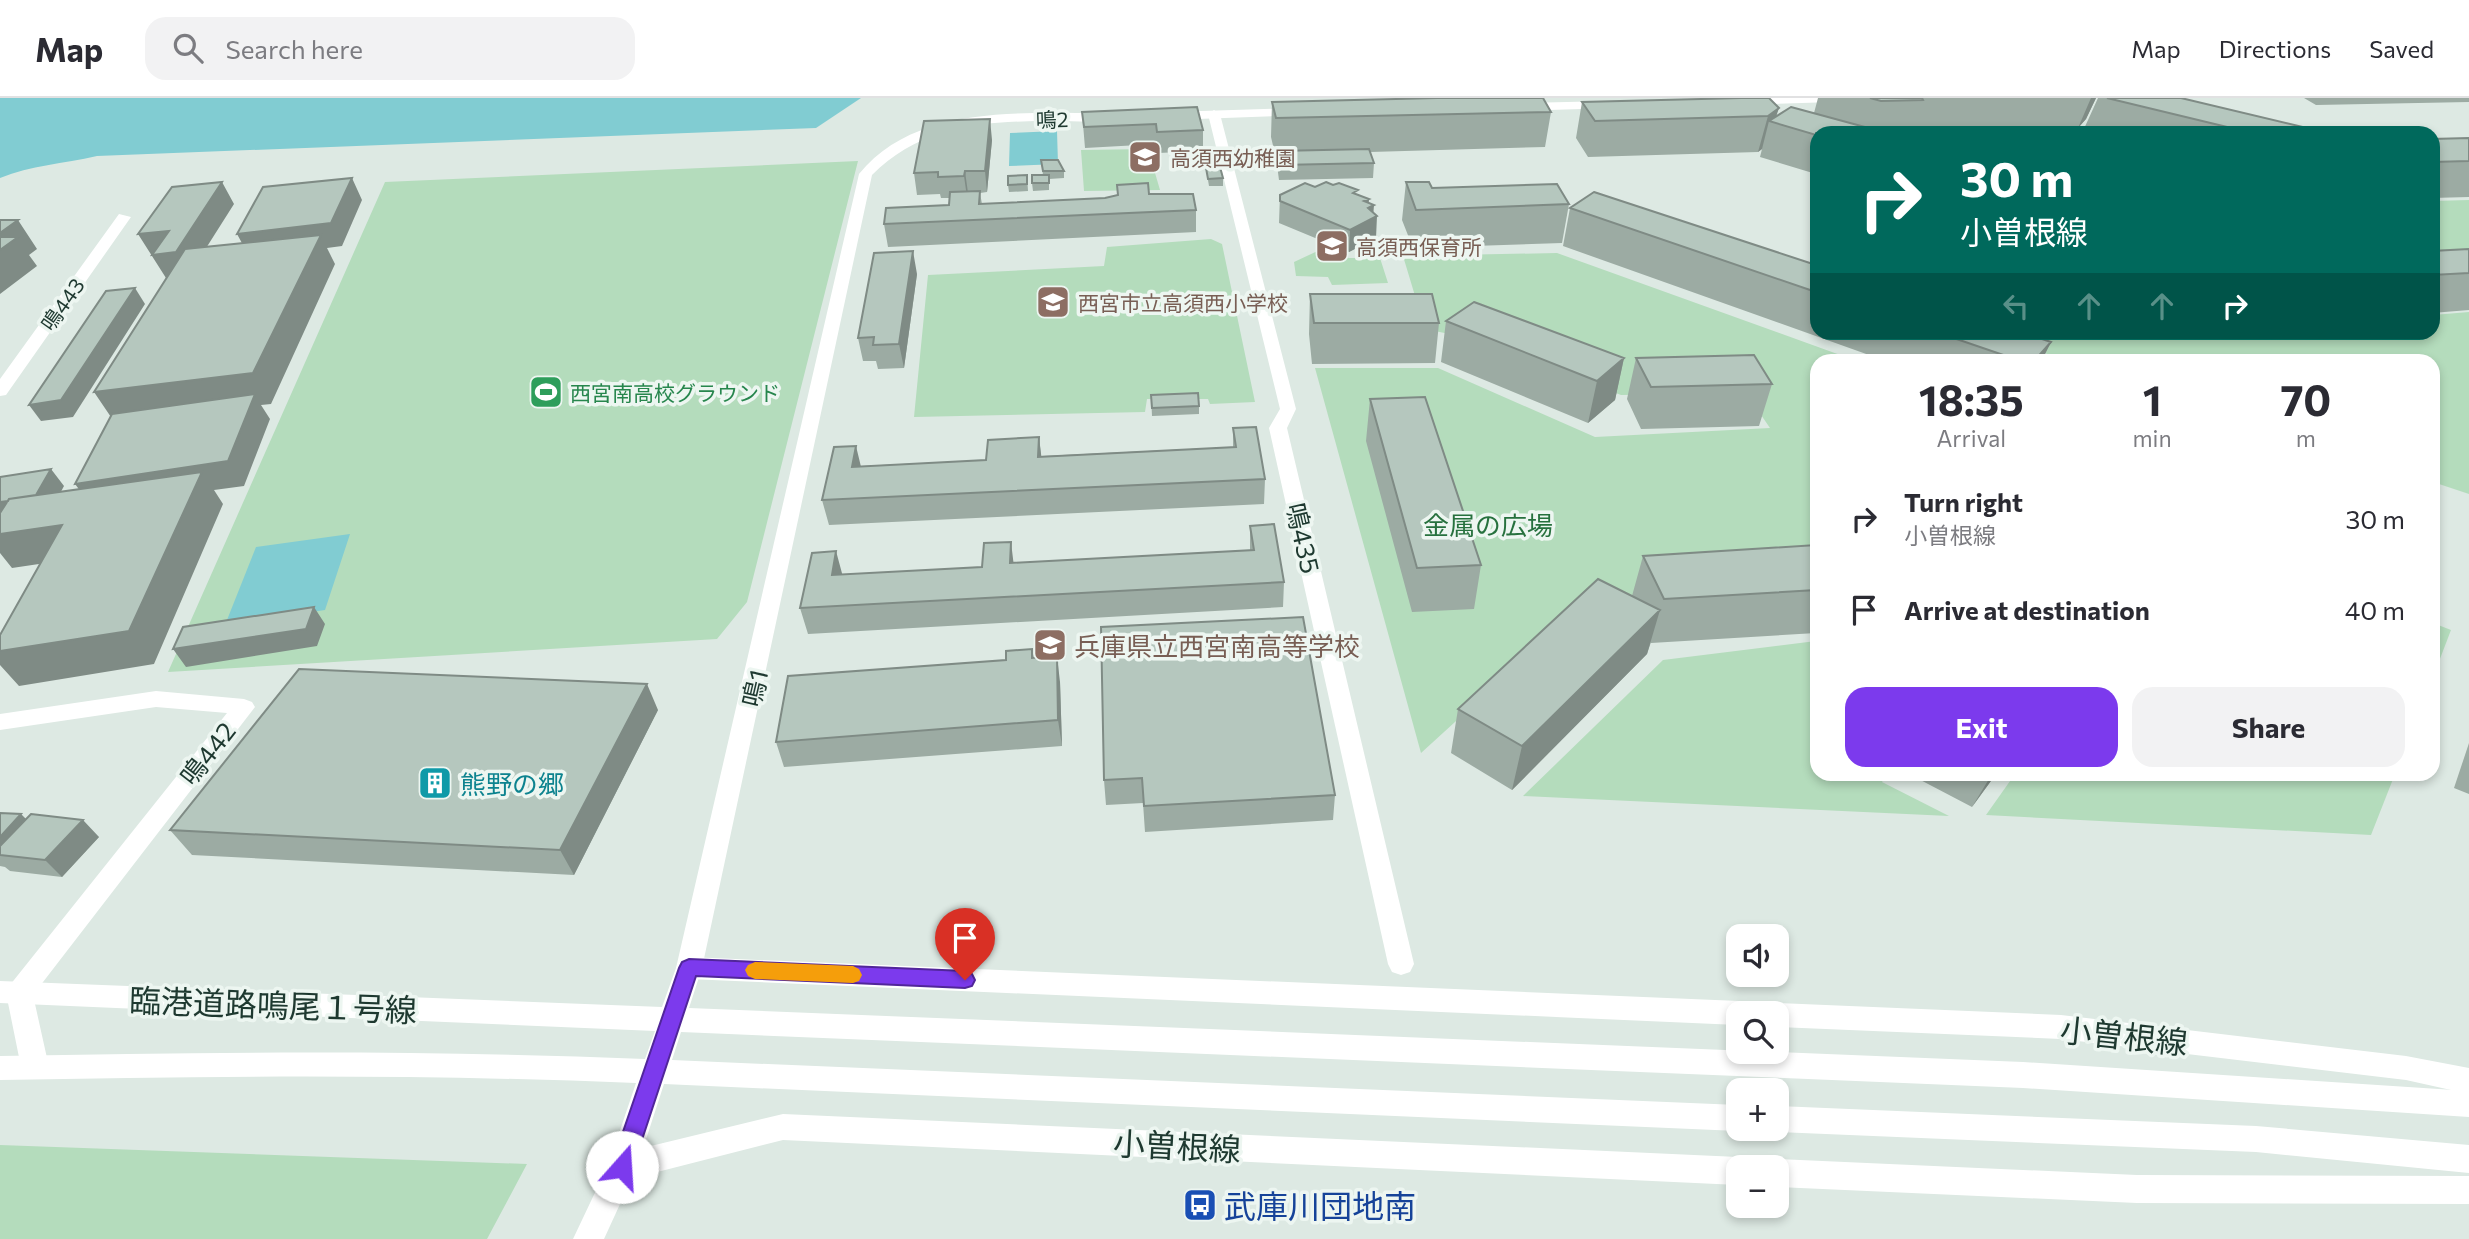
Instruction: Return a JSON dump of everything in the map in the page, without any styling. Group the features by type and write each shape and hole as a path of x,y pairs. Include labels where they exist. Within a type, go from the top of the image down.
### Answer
{"street":[{"path":"1731,103 1833,98"},
{"path":"1509,108 1620,105"},
{"path":"1159,116 1314,112"},
{"name":"鳴435","path":"1214,114 1287,409 1278,428 1401,964"},
{"name":"鳴2","path":"904,141 939,128 981,121 1118,117"},
{"name":"鳴1","path":"588,1239 622,1167 689,968 866,174 878,158 904,141"},
{"name":"鳴443","path":"0,391 124,217"},
{"name":"鳴442","path":"0,722 156,699 244,707 9,993"},
{"path":"689,968 1726,1012"},
{"path":"9,993 35,1067"},
{"name":"臨港道路鳴尾１号線","path":"9,993 2023,1074 2469,1104"},
{"name":"小曽根線","path":"1789,1016 2061,1027 2406,1068 2469,1081"},
{"name":"臨港道路鳴尾１号線","path":"0,1068 210,1064 524,1066 1726,1117"},
{"path":"1789,1120 2256,1139 2469,1158"},
{"name":"小曽根線","path":"622,1167 783,1127 1726,1170"},
{"path":"1789,1174 2137,1189 2469,1190"}],"green space":[{"path":"1148,149 1160,190 1084,191 1081,150"},
{"name":"西宮南高校グラウンド","path":"858,161 747,602 717,639 168,672 385,182"},
{"path":"2469,200 2469,284 2440,286 2440,201"},
{"path":"1211,239 1222,244 1255,402 1210,404 1208,399 1147,399 1145,412 914,417 928,275 1104,266 1107,247"},
{"path":"1324,248 1349,258 1380,258 1388,283 1332,285 1328,277 1296,276 1294,262"},
{"name":"金属の広場","path":"1557,253 1837,354 1810,354 1810,590 1807,585 1619,596 1578,610 1421,753 1315,368 1438,368 1595,437 1770,428 1746,393 1621,395 1474,339 1425,329 1403,256"},
{"path":"2469,312 2469,494 2440,484 2440,354 2047,354 2004,340 2440,340 2440,314"},
{"path":"2440,626 2451,630 2440,659"},
{"path":"1810,642 1810,781 1883,781 1949,816 1523,796 1663,660"},
{"path":"2010,781 2392,781 2371,835 1986,815"},
{"path":"0,1145 527,1164 487,1239 0,1239"}],"water":[{"path":"0,98 861,98 816,128 97,156 35,167 0,178"},
{"path":"1057,131 1058,164 1009,166 1010,133"},
{"path":"350,534 325,610 225,625 256,547"}],"building":[{"path":"1543,98 1551,112 1276,118 1272,102"},
{"path":"1769,98 1779,108 1768,116 1595,121 1582,102"},
{"path":"1870,98 1922,98 1923,100 1881,101"},
{"path":"2107,98 2181,98 2299,126 2223,126"},
{"path":"1197,107 1203,130 1157,132 1156,124 1084,127 1082,112"},
{"path":"1791,107 1861,126 1810,126 1810,133 1769,121"},
{"path":"990,119 985,171 965,171 964,176 938,177 938,172 914,173 924,121"},
{"path":"2469,138 2469,161 2440,162 2440,139"},
{"path":"1369,149 1374,163 1280,165 1277,151"},
{"path":"1041,160 1058,160 1064,171 1043,171"},
{"path":"1220,167 1223,178 1208,179 1206,168"},
{"path":"1027,175 1027,184 1008,185 1008,176"},
{"path":"1032,175 1049,175 1049,183 1032,183"},
{"path":"352,178 331,223 237,234 263,187"},
{"path":"222,182 176,252 152,255 169,231 138,234 172,187"},
{"path":"1326,182 1333,185 1339,183 1358,190 1353,193 1369,199 1364,201 1374,205 1368,208 1377,216 1350,230 1280,201 1280,195 1305,183 1315,187"},
{"path":"1406,182 1429,182 1432,188 1557,184 1569,204 1416,210"},
{"path":"1148,183 1149,194 1193,194 1196,210 884,224 886,208 949,205 950,192 980,191 979,204 1105,198 1118,195 1117,185"},
{"path":"1594,192 1810,263 1810,290 1570,208"},
{"path":"0,220 18,220 0,233"},
{"path":"321,235 253,373 94,392 185,249"},
{"path":"0,237 18,237 0,250"},
{"path":"2469,249 2469,273 2440,275 2440,251"},
{"path":"913,251 899,344 873,345 874,337 858,338 874,253"},
{"path":"135,288 61,400 29,405 106,291"},
{"path":"1310,294 1432,294 1439,323 1314,323"},
{"path":"1474,302 1624,358 1597,381 1446,321"},
{"path":"1959,340 2051,342 2040,354 2000,354"},
{"path":"1754,355 1772,384 1651,387 1636,358"},
{"path":"1198,393 1199,406 1152,408 1151,395"},
{"path":"255,394 228,461 75,484 112,414"},
{"path":"1425,397 1481,565 1417,568 1370,399"},
{"path":"1256,427 1265,479 822,500 834,447 856,446 852,467 986,460 988,440 1039,437 1038,457 1236,447 1233,428"},
{"path":"51,469 36,495 0,502 0,477"},
{"path":"202,472 129,631 0,651 0,635 62,525 0,534 0,513 9,499"},
{"path":"1274,524 1284,582 800,608 812,553 836,551 832,575 982,567 984,543 1011,542 1010,563 1254,550 1250,526"},
{"path":"1810,545 1810,590 1664,599 1643,556"},
{"path":"1598,579 1660,610 1522,746 1458,709"},
{"path":"314,607 306,629 173,649 183,627"},
{"path":"1303,617 1335,795 1144,806 1142,778 1104,780 1101,627"},
{"path":"1032,649 1032,658 1057,656 1058,720 776,742 788,676 1006,660 1006,651"},
{"name":"熊野の郷","path":"299,669 647,684 560,850 170,830"},
{"path":"0,813 21,814 0,837"},
{"path":"31,814 83,820 45,860 0,855 0,846"}],"slow traffic":[{"path":"755,970 853,975"}],"place":[{"name":"高須西幼稚園","path":"1145,157"},
{"name":"高須西保育所","path":"1332,246"},
{"name":"西宮市立高須西小学校","path":"1053,302"},
{"name":"西宮南高校グラウンド","path":"546,392"},
{"name":"兵庫県立西宮南高等学校","path":"1050,645"},
{"name":"熊野の郷","path":"435,783"},
{"name":"武庫川団地南","path":"1200,1205"}],"route":[{"path":"622,1167 689,968 965,980"}]}
